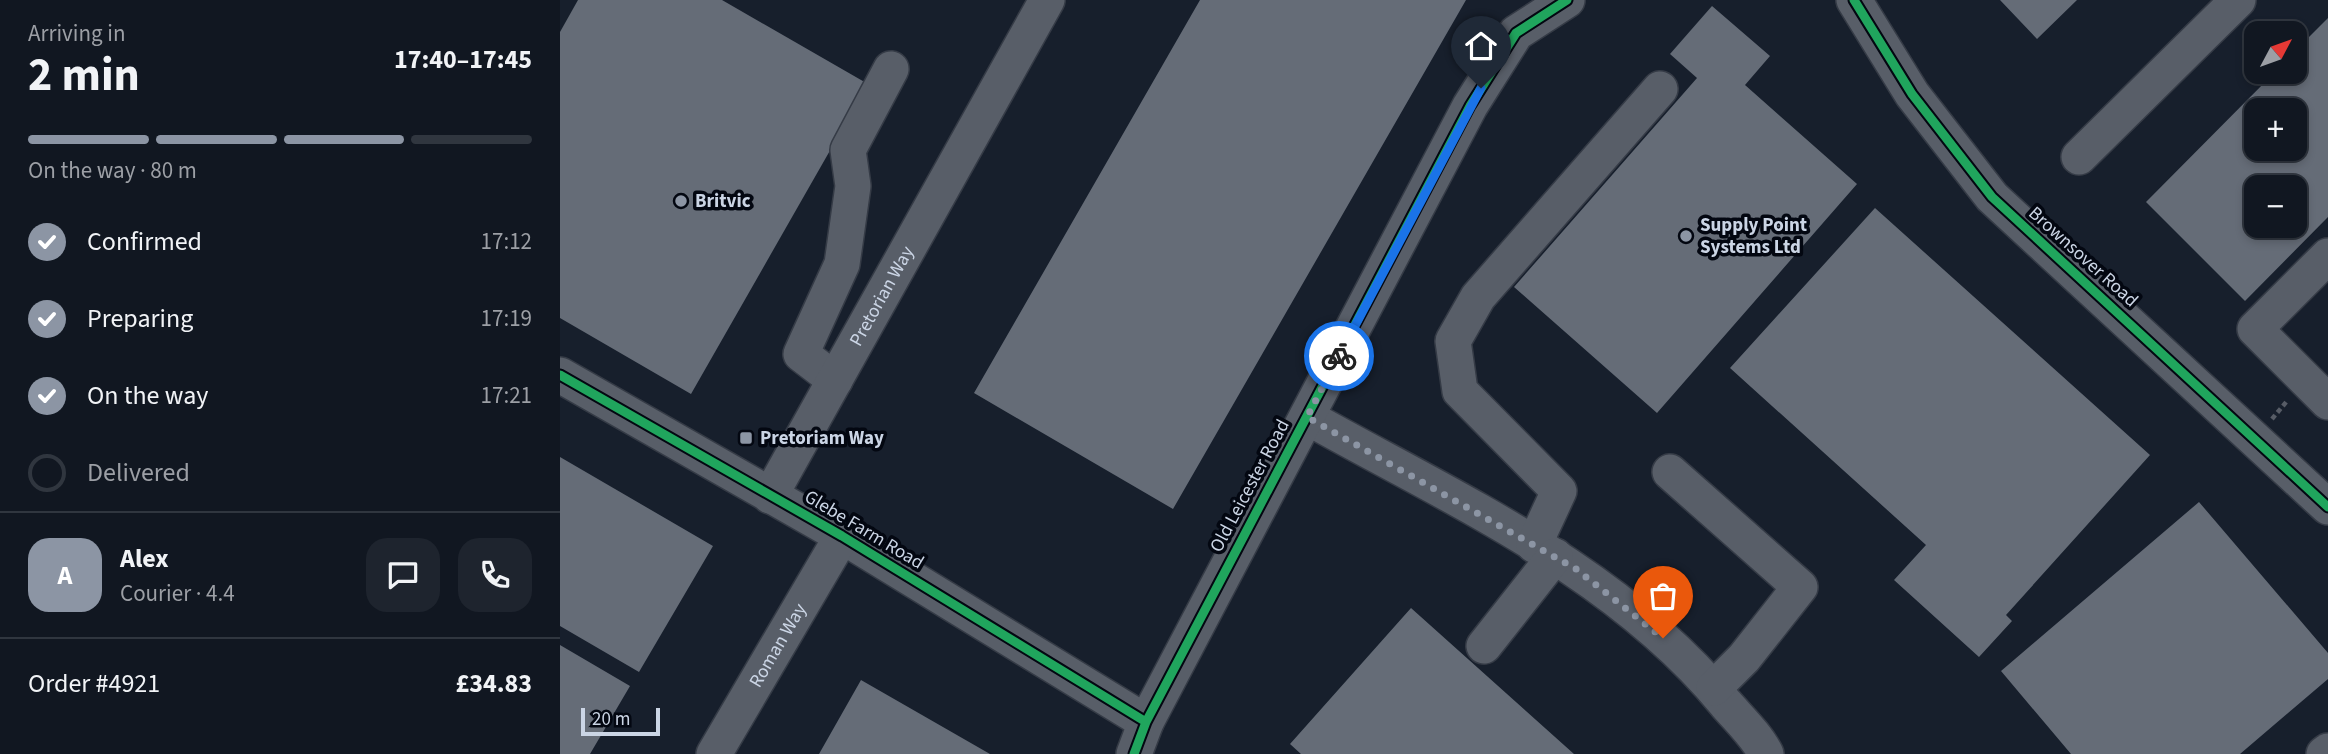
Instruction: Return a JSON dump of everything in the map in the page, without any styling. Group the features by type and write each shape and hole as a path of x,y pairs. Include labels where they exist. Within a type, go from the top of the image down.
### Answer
{"street":[{"name":"Pretorian Way","path":"770,496 1047,0"},
{"name":"Old Leicester Road","path":"1140,738 1470,106 1516,33 1567,0"},
{"name":"Brownsover Road","path":"1854,0 1912,94 1992,197 2328,507"},
{"path":"2079,157 2238,0"},
{"path":"835,380 801,354 842,264 853,186 848,150 891,69"},
{"path":"1484,646 1544,551 1559,491 1460,391 1452,341 1478,297 1660,89"},
{"path":"2317,391 2255,330 2328,256"},
{"name":"Glebe Farm Road","path":"560,375 842,537 1140,738"},
{"path":"1307,417 1576,569 1646,622 1714,688 1766,754"},
{"path":"1670,472 1800,587 1744,658 1714,688"},
{"name":"Roman Way","path":"714,754 842,537"}],"path":[{"path":"2256,439 2317,391"}],"building":[{"name":"Britvic","path":"578,0 722,0 868,84 691,394 560,318 560,32"},
{"path":"1200,0 1466,0 1173,509 974,393"},
{"path":"2000,0 2077,0 2037,39"},
{"name":"Supply Point Systems Ltd","path":"1712,6 1770,56 1745,85 1857,184 1657,413 1514,287 1697,78 1670,54"},
{"path":"2328,18 2328,217 2245,301 2146,202 2244,103 2244,161 2307,161 2307,98 2249,98 2263,84 2307,84 2307,39"},
{"path":"1875,208 2150,455 2006,615 2012,621 1979,657 1894,580 1926,545 1730,368"},
{"path":"560,457 713,546 639,672 560,626"},
{"path":"2199,502 2328,653 2328,679 2240,754 2071,754 2001,671"},
{"path":"1411,608 1574,754 1301,754 1290,744"},
{"path":"560,645 630,686 590,754 560,754"},
{"path":"861,680 990,754 819,754"}],"cycle path":[{"path":"1134,754 1146,722 1470,106 1516,33 1567,0"},
{"path":"1854,0 1912,94 1992,197 2328,507"},
{"path":"560,375 842,536 1146,722"}],"way so far":[{"path":"1339,356 1307,417 1576,569 1663,638"}],"place":[{"name":"Britvic","path":"681,201"},
{"name":"Supply Point Systems Ltd","path":"1686,236"},
{"name":"Pretoriam Way","path":"746,438"}],"route":[{"path":"1339,356 1481,88"}]}
